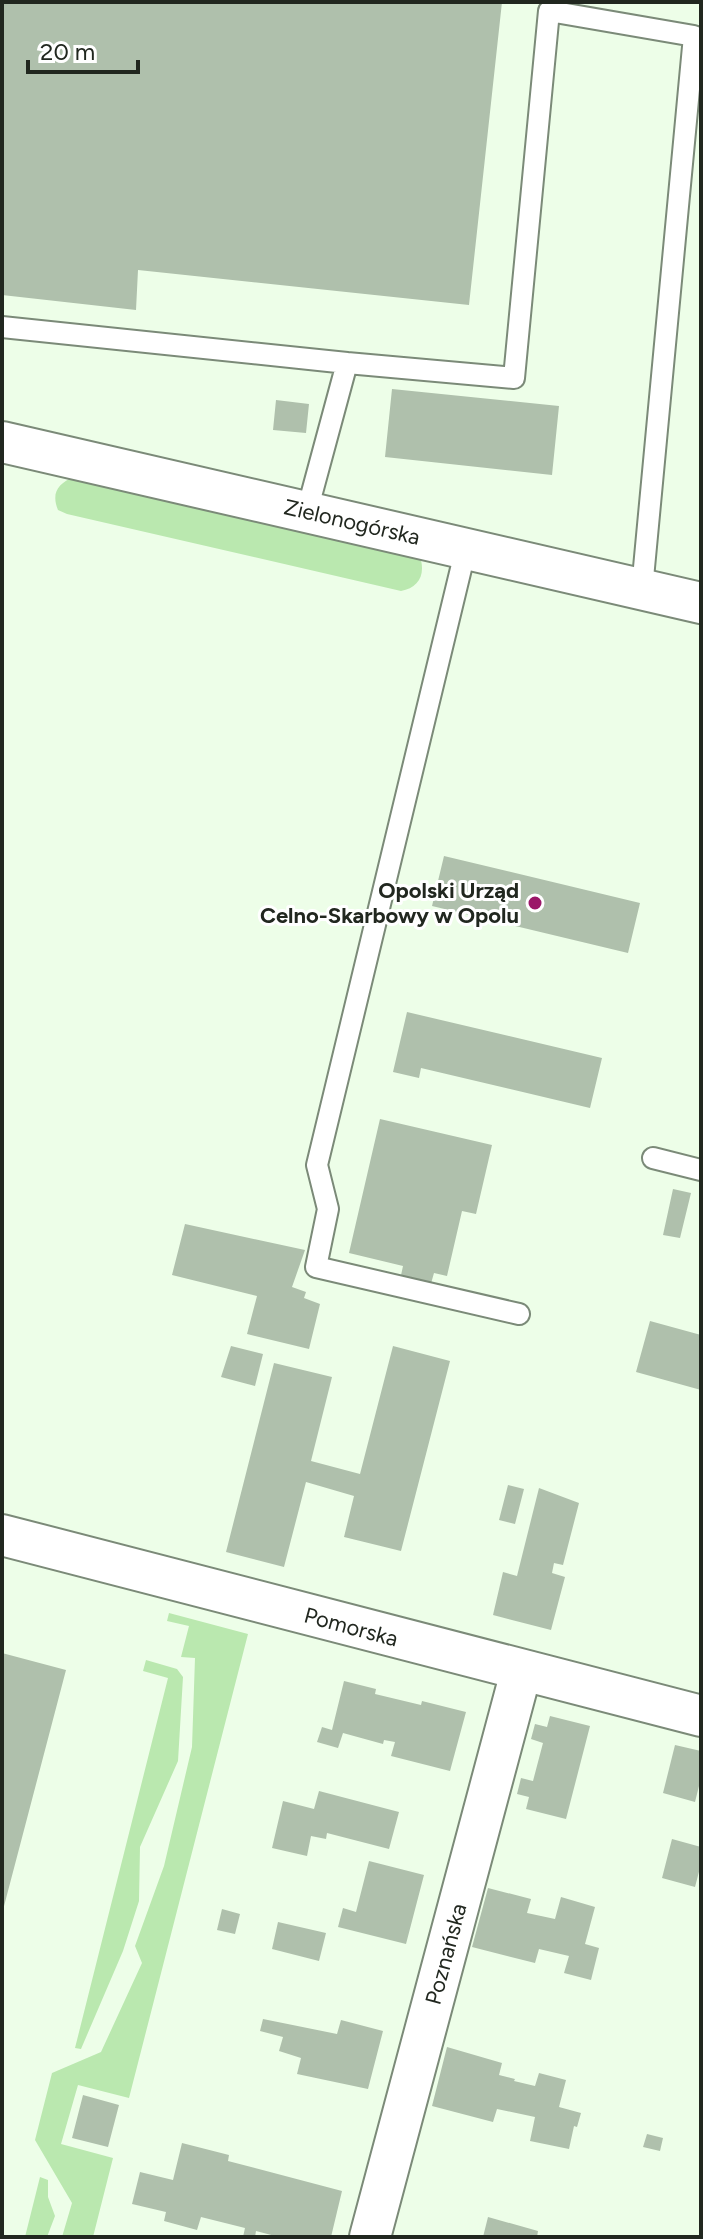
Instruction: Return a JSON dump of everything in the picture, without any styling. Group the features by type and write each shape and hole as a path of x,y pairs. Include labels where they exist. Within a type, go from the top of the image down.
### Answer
{"street":[{"name":"Zielonogórska","path":"2,442 701,603"},
{"name":"Pomorska","path":"2,1535 521,1672 701,1716"},
{"name":"Poznańska","path":"370,2237 521,1672"}],"lane":[{"path":"2,327 514,378 549,11 694,36 642,589"},
{"path":"307,511 347,363"},
{"path":"466,548 317,1165 328,1209 316,1267 519,1314"},
{"path":"653,1158 701,1170"}],"green space":[{"path":"105,465 396,532 421,560 421,576 407,590 401,591 58,510 55,500 61,485 77,475"},
{"path":"169,1613 248,1634 129,2098 78,2085 61,2144 113,2158 93,2237 62,2237 72,2203 35,2140 52,2073 101,2052 142,1963 135,1946 164,1866 192,1747 195,1658 181,1657 189,1626 167,1621"},
{"path":"146,1660 177,1669 183,1677 178,1761 140,1847 139,1901 123,1951 81,2049 75,2048 168,1678 143,1671"},
{"path":"40,2177 48,2180 48,2197 55,2216 47,2237 25,2237"}],"building":[{"path":"2,2 502,2 469,305 138,270 136,310 2,295"},
{"path":"392,389 559,406 552,475 385,457"},
{"path":"276,400 309,404 306,433 273,430"},
{"path":"444,856 640,903 628,953 432,906"},
{"path":"407,1012 602,1058 590,1108 421,1068 419,1078 393,1072"},
{"path":"380,1119 492,1145 476,1214 462,1211 447,1276 434,1273 430,1287 400,1280 403,1266 349,1253"},
{"path":"673,1189 691,1193 680,1238 663,1235"},
{"path":"185,1224 305,1250 292,1287 306,1292 304,1298 320,1304 309,1349 247,1334 257,1296 172,1275"},
{"path":"650,1321 701,1335 701,1390 636,1372"},
{"path":"231,1346 263,1354 255,1386 221,1377"},
{"path":"393,1346 450,1361 401,1551 344,1537 354,1496 306,1482 284,1567 226,1552 274,1363 332,1377 311,1461 360,1474"},
{"path":"508,1485 524,1489 515,1524 499,1520"},
{"path":"539,1488 579,1503 563,1565 554,1563 552,1573 565,1577 551,1630 493,1615 503,1572 517,1576"},
{"path":"2,1653 66,1670 3,1910 2,1910"},
{"path":"344,1681 376,1689 375,1694 466,1712 450,1771 391,1756 395,1742 384,1740 383,1744 343,1733 338,1748 317,1742 322,1727 332,1730"},
{"path":"550,1716 590,1726 566,1819 526,1809 529,1797 517,1794 521,1778 533,1781 543,1743 531,1739 535,1724 547,1727"},
{"path":"675,1745 701,1751 701,1778 695,1802 663,1793"},
{"path":"319,1791 399,1812 389,1849 327,1833 326,1839 311,1836 307,1856 272,1848 283,1801 314,1809"},
{"path":"672,1839 701,1847 701,1864 695,1887 662,1878"},
{"path":"369,1861 424,1875 406,1944 338,1927 343,1908 356,1912"},
{"path":"488,1888 531,1899 527,1913 555,1919 561,1897 595,1907 585,1944 599,1948 591,1980 564,1973 569,1956 539,1949 535,1963 472,1947"},
{"path":"222,1909 240,1914 235,1934 217,1930"},
{"path":"278,1922 326,1933 319,1961 272,1949"},
{"path":"263,2019 337,2034 341,2020 383,2031 368,2089 297,2074 301,2058 279,2051 283,2037 260,2031"},
{"path":"447,2047 502,2063 499,2075 514,2081 535,2086 539,2073 566,2080 559,2107 581,2113 577,2127 574,2126 569,2149 530,2141 535,2117 497,2109 493,2122 432,2106"},
{"path":"83,2095 119,2105 108,2147 72,2138"},
{"path":"647,2134 663,2138 660,2151 643,2147"},
{"path":"182,2143 229,2155 228,2161 342,2191 331,2237 279,2237 256,2231 255,2237 243,2237 245,2228 201,2217 197,2230 164,2221 166,2212 132,2204 140,2172 173,2180"},
{"path":"488,2217 538,2231 537,2237 483,2237"}],"place":[{"name":"Opolski Urząd Celno-Skarbowy w Opolu","path":"535,903"}]}
